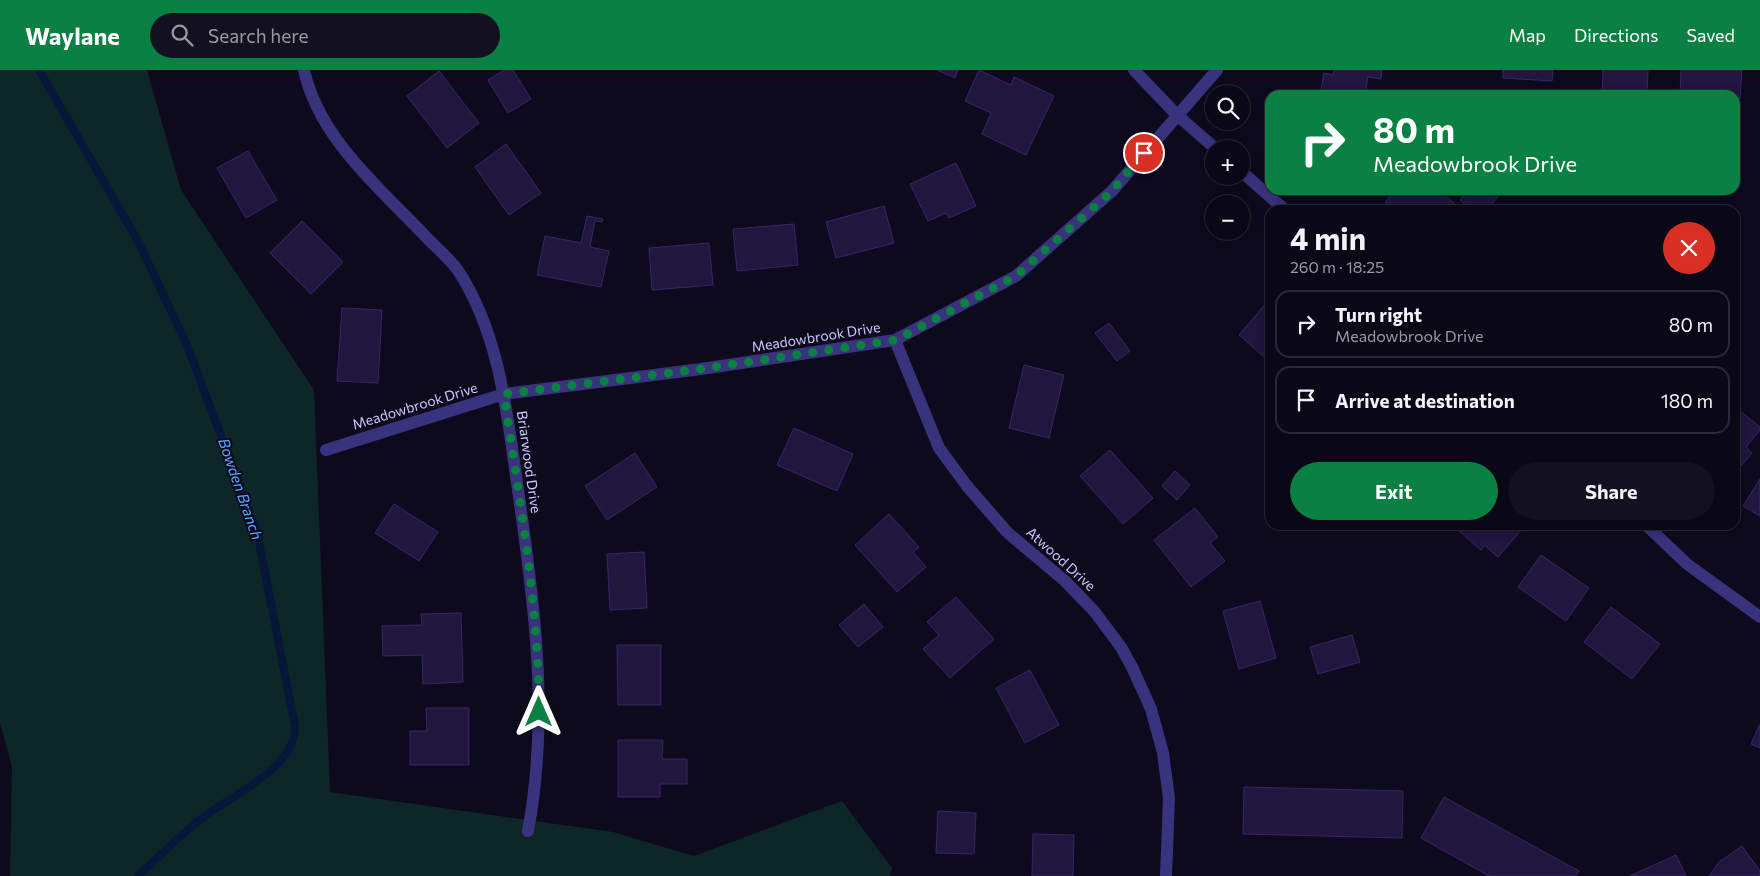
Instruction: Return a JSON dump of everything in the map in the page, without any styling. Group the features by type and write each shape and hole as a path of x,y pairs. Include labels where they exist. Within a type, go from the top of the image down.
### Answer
{"street":[{"name":"Briarwood Drive","path":"304,70 307,84 321,116 340,145 457,270 476,300 482,317 504,394 530,575 539,682 540,743 528,831"},
{"path":"1134,70 1177,115 1206,140"},
{"name":"Meadowbrook Drive","path":"326,450 504,394 701,369 896,340 1016,276 1112,191 1217,70"},
{"path":"1250,179 1265,192"},
{"path":"1268,195 1279,205"},
{"name":"Atwood Drive","path":"896,340 939,448 944,456 1007,532 1065,581 1094,611 1121,647 1132,667 1151,709 1163,753 1169,798 1166,876"},
{"path":"1651,530 1687,564 1760,617"}],"green space":[{"path":"0,70 147,70 181,190 314,390 330,792 613,832 694,856 842,801 892,868 890,876 10,876 12,767 0,723"}],"building":[{"path":"504,70 513,70 531,99 508,113 488,80"},
{"path":"937,70 958,70 955,78"},
{"path":"979,70 1011,85 1014,77 1054,96 1026,155 982,134 991,113 965,101"},
{"path":"1334,70 1382,70 1381,79 1368,77 1366,90 1321,90 1324,73 1333,75"},
{"path":"1503,70 1553,70 1552,81 1503,78"},
{"path":"1603,70 1648,70 1647,90 1602,90"},
{"path":"1681,70 1742,70 1740,99 1740,90 1680,90"},
{"path":"439,71 479,123 447,148 407,96"},
{"path":"506,144 541,193 509,215 475,167"},
{"path":"248,151 277,200 246,218 217,168"},
{"path":"956,163 976,206 949,218 946,213 928,221 910,184"},
{"path":"1391,195 1445,195 1456,205 1388,205 1385,202"},
{"path":"1464,195 1499,195 1491,205 1466,205 1460,200"},
{"path":"884,206 894,243 836,258 826,222"},
{"path":"587,216 603,219 602,222 595,221 590,247 609,251 601,287 537,275 545,236 581,243"},
{"path":"302,221 343,262 311,294 270,253"},
{"path":"794,224 798,265 737,271 733,229"},
{"path":"709,243 713,285 652,290 649,248"},
{"path":"1265,305 1265,358 1239,335"},
{"path":"342,308 382,310 378,383 337,381"},
{"path":"1109,323 1130,351 1117,361 1095,333"},
{"path":"1024,365 1064,375 1049,438 1009,428"},
{"path":"1740,411 1760,427 1760,430 1746,447 1752,453 1740,467"},
{"path":"794,428 853,454 837,491 777,465"},
{"path":"1110,450 1153,498 1123,524 1080,476"},
{"path":"635,453 657,487 607,520 585,486"},
{"path":"1175,471 1190,485 1177,500 1162,486"},
{"path":"1760,479 1760,516 1743,506"},
{"path":"394,504 438,532 419,561 375,533"},
{"path":"1195,508 1218,537 1210,543 1225,561 1191,587 1154,540"},
{"path":"889,514 919,547 913,552 926,567 897,592 855,545"},
{"path":"1458,530 1521,530 1498,557 1484,545 1481,550"},
{"path":"644,552 647,608 610,610 607,554"},
{"path":"1541,555 1589,588 1566,621 1518,587"},
{"path":"956,597 994,639 950,678 923,649 939,635 927,622"},
{"path":"1260,601 1276,658 1239,669 1223,611"},
{"path":"864,604 883,627 858,647 839,625"},
{"path":"1611,607 1660,644 1632,679 1584,642"},
{"path":"461,613 463,682 423,684 422,655 383,656 382,626 422,625 421,614"},
{"path":"1352,635 1360,662 1318,674 1310,647"},
{"path":"617,645 661,645 661,705 618,705"},
{"path":"1030,670 1059,725 1025,743 996,688"},
{"path":"426,708 469,708 469,765 410,765 410,731 427,731"},
{"path":"1760,724 1760,748 1751,744"},
{"path":"618,740 663,740 662,759 687,759 687,784 660,784 660,797 618,797"},
{"path":"1244,787 1403,791 1402,838 1243,834"},
{"path":"1444,797 1579,871 1576,876 1489,876 1421,838"},
{"path":"938,811 976,813 974,854 936,853"},
{"path":"1033,834 1074,835 1073,876 1032,876"},
{"path":"1742,846 1760,871 1760,876 1709,876 1719,862"},
{"path":"1676,855 1686,876 1630,876"}],"waterway":[{"name":"Bowden Branch","path":"39,70 138,241 187,345 257,532 295,726 292,742 284,757 271,770 195,824 138,876"}],"route":[{"path":"539,712 539,682 530,575 504,394 701,369 896,340 1016,276 1112,191 1144,153"}]}
